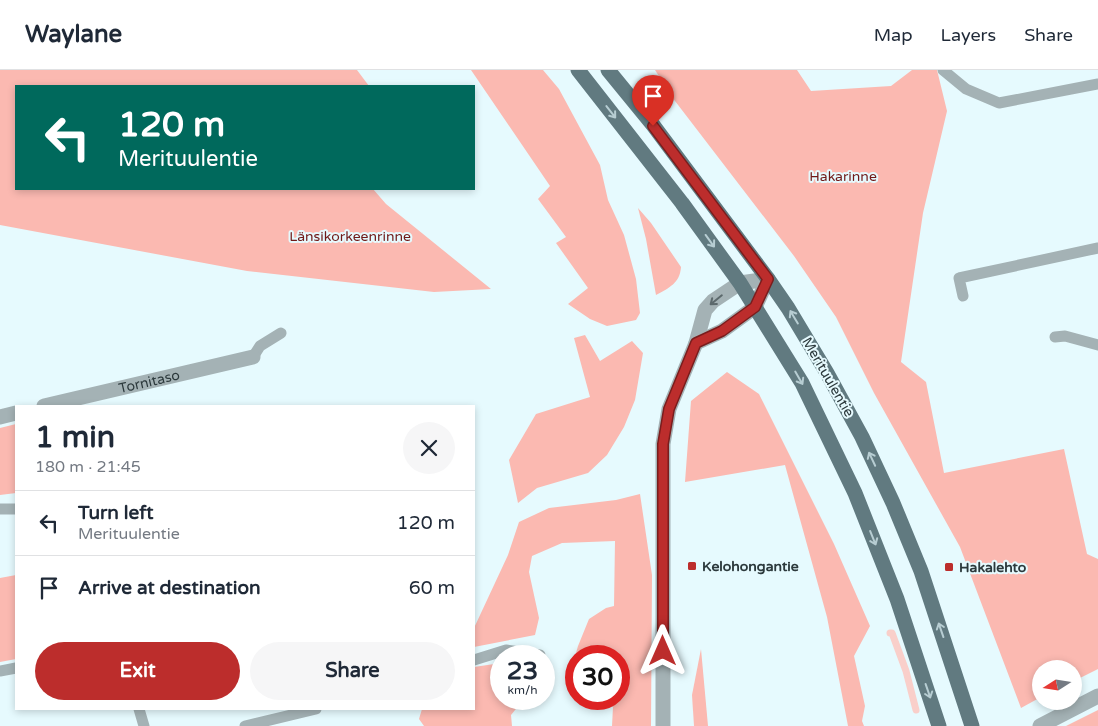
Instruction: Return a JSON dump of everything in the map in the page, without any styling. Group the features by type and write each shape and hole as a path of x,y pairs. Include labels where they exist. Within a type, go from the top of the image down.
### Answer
{"main road":[{"name":"Merituulentie","path":"578,70 682,203 740,283 802,383 854,493 898,599 939,726"},
{"name":"Merituulentie","path":"608,70 653,126 768,279 788,308 827,373 862,437 893,503 921,571 972,726"}],"street":[{"path":"663,726 663,444 669,409 696,343 705,310 713,301 740,283 768,279"},
{"path":"696,343 722,331 755,307 768,279"},
{"name":"Tornitaso","path":"48,405 253,357"},
{"path":"0,417 15,413"},
{"path":"1040,726 1098,696"}],"lane":[{"path":"942,70 966,89 999,103 1098,84"},
{"path":"963,296 959,278 1098,248"},
{"path":"253,357 260,346 280,333"},
{"path":"1055,337 1065,336 1098,345"},
{"path":"0,509 15,509"},
{"path":"475,660 490,655"},
{"path":"0,671 15,668"},
{"path":"139,710 144,726"},
{"path":"246,726 312,710"}],"green space":[{"name":"Länsikorkeenrinne","path":"0,70 357,70 368,85 15,85 15,190 374,190 386,204 491,289 434,292 247,271 0,225"},
{"path":"471,70 543,70 559,89 600,165 608,200 624,235 636,279 640,313 636,320 607,326 590,319 568,304 588,288 556,243 566,237 538,199 550,186"},
{"name":"Hakarinne","path":"655,70 797,70 811,91 891,86 912,70 937,70 947,111 923,213 901,362 926,382 944,473 1064,449 1087,554 1098,559 1098,669 1082,677 1082,660 1032,660 1032,702 1021,708 960,547 874,393 836,317 794,256 675,101"},
{"path":"638,208 651,223 681,267 676,281 656,295 646,239"},
{"path":"585,335 600,361 632,341 643,353 635,400 624,427 607,455 588,473 537,488 518,503 509,460 536,414 590,397 574,338"},
{"path":"727,372 759,394 834,544 870,626 854,656 865,706 862,721 864,726 848,726 827,617 785,465 685,482 691,401"},
{"path":"15,424 15,493 0,495 0,428"},
{"path":"640,494 652,575 651,726 612,726 613,710 630,710 630,645 578,645 589,619 606,608 614,606 615,541 562,543 532,556 529,572 539,618 535,635 475,647 475,626 508,555 519,522 549,508 616,500"},
{"path":"15,575 15,659 0,662 0,578"},
{"path":"701,649 708,726 694,726 692,695"},
{"path":"490,665 490,710 515,710 511,715 512,726 424,726 419,719 422,710 475,710 475,667"},
{"path":"1098,710 1098,726 1066,726"}],"waterway":[{"path":"890,633 892,633 906,671 916,710"}],"place":[{"name":"Kelohongantie","path":"692,566"},
{"name":"Hakalehto","path":"949,567"}],"route":[{"path":"653,126 768,279 755,307 722,331 696,343 669,409 663,444 663,651"}]}
